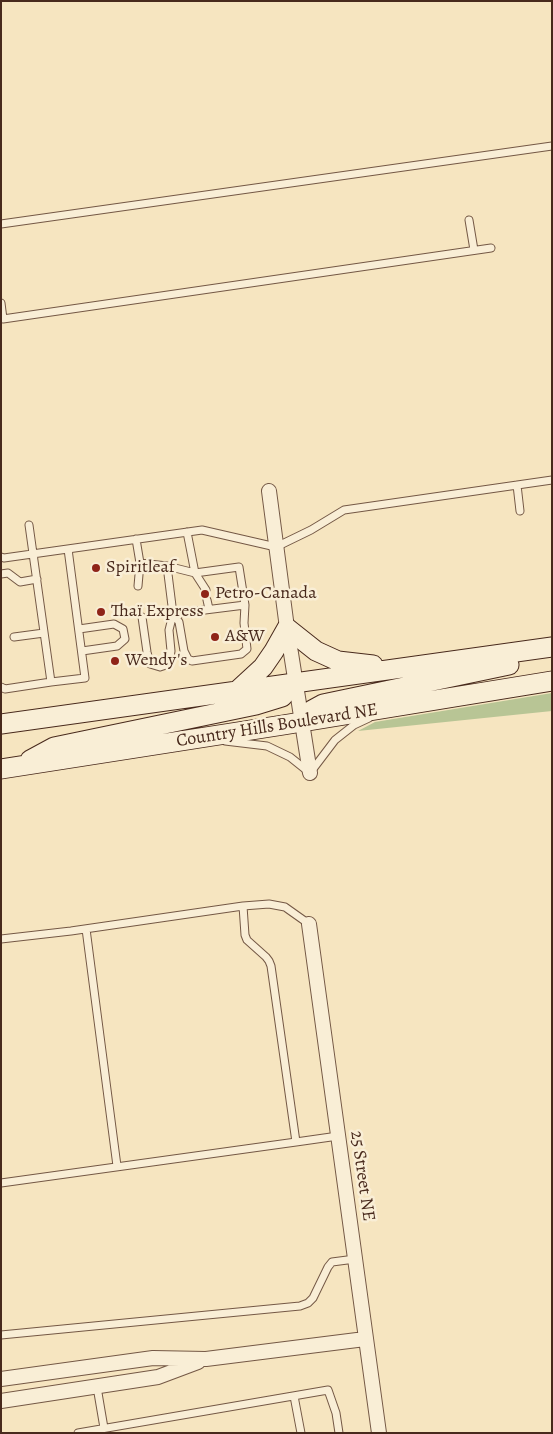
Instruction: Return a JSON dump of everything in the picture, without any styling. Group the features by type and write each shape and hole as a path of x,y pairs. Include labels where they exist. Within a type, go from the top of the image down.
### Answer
{"main road":[{"path":"238,690 263,667 287,628 316,651 338,660 396,669"},
{"path":"1,724 552,647"},
{"path":"302,722 312,710 323,704 526,661 552,652"},
{"name":"Country Hills Boulevard NE","path":"10,767 302,722 552,680"},
{"path":"10,767 54,747 282,698 296,682"},
{"path":"1,735 36,719"}],"street":[{"path":"269,491 287,628 310,774"},
{"name":"25 Street NE","path":"309,924 379,1433"},
{"path":"1,1379 153,1358 206,1359 365,1339"},
{"path":"1,1401 158,1377 206,1359"}],"lane":[{"path":"1,224 552,146"},
{"path":"469,220 474,250"},
{"path":"1,302 3,319 491,248"},
{"path":"2,557 202,530 276,547 311,530 344,510 552,480"},
{"path":"517,485 520,511"},
{"path":"29,525 51,682"},
{"path":"187,532 195,573 206,590"},
{"path":"136,539 140,563 138,586"},
{"path":"1,686 5,688 85,678 68,548"},
{"path":"140,563 167,566 195,573 239,567 245,605 244,623 247,649 240,654 192,661 188,659 184,651 179,622 174,614 167,566"},
{"path":"1,574 8,573 20,582 37,579"},
{"path":"207,600 209,609"},
{"path":"174,614 245,605"},
{"path":"142,617 146,652 150,664 160,668 169,664 171,651 169,630 174,614"},
{"path":"79,629 114,624 123,628 124,639 117,646 82,651"},
{"path":"14,637 44,633"},
{"path":"194,739 267,746 290,757 310,774 343,732 354,725 398,706"},
{"path":"1,939 269,904 285,907 309,924"},
{"path":"243,906 247,940 269,961 296,1142"},
{"path":"86,929 117,1166"},
{"path":"1,1183 338,1136"},
{"path":"1,1335 300,1306 314,1298 332,1262 354,1259"},
{"path":"97,1387 104,1428"},
{"path":"78,1433 328,1390 336,1413 339,1433"},
{"path":"294,1396 301,1433"}],"green space":[{"path":"552,693 552,711 358,731 375,722"}],"place":[{"name":"Spiritleaf","path":"96,568"},
{"name":"Petro-Canada","path":"205,594"},
{"name":"Thaï Express","path":"101,612"},
{"name":"A&W","path":"215,637"},
{"name":"Wendy's","path":"115,661"}]}
